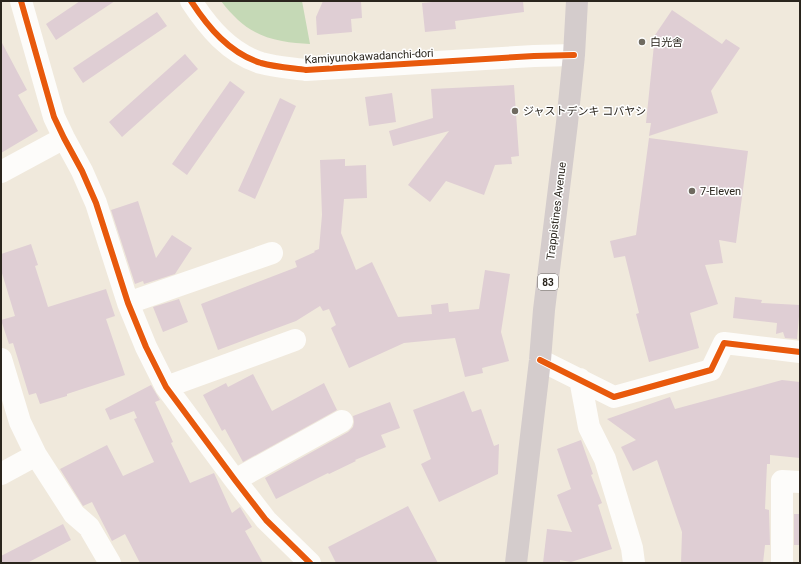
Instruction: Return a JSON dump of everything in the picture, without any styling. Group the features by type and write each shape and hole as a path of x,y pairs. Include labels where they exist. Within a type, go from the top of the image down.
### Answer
{"main road":[{"name":"Trappistines Avenue","path":"516,563 540,360 544,310 566,131 574,55 577,1"}],"street":[{"path":"21,1 54,117 96,203 128,303 146,348 166,387 266,520 310,563"},
{"name":"Kamiyunokawadanchi-dori","path":"190,1 211,29 228,45 244,56 261,63 306,70 534,56 574,55"},
{"path":"1,172 64,138"},
{"path":"128,303 272,254"},
{"path":"166,387 295,340"},
{"path":"540,360 614,397 711,370 724,343 800,352"},
{"path":"1,359 20,422 36,456 74,514 89,527 110,563"},
{"path":"580,379 589,427 605,459 632,548 634,563"},
{"path":"235,480 342,421"},
{"path":"1,474 36,456"},
{"path":"782,563 782,481 800,482"}],"green space":[{"path":"221,1 302,1 310,44 292,43 263,36 240,22"}],"building":[{"path":"80,1 115,1 56,40 46,24"},
{"path":"323,1 361,1 362,18 351,19 352,32 317,35 316,17"},
{"path":"442,1 523,1 524,12 455,21 456,29 425,32 422,3"},
{"path":"672,10 722,44 726,39 740,48 711,91 718,113 649,136 651,123 646,123 655,35"},
{"path":"157,12 167,26 83,83 73,68"},
{"path":"1,41 27,90 18,95 38,131 1,153"},
{"path":"185,54 198,69 122,137 109,122"},
{"path":"230,81 245,92 187,175 172,164"},
{"path":"514,85 519,156 511,157 512,164 495,165 484,195 446,181 430,202 408,185 449,131 393,146 389,131 433,118 431,89"},
{"path":"392,93 396,122 369,126 365,97"},
{"path":"280,98 296,106 255,199 238,191"},
{"path":"649,138 748,151 736,243 719,240 723,263 705,265 718,304 690,313 699,348 649,362 636,314 639,313 625,256 614,258 610,241 636,235"},
{"path":"345,159 345,166 366,165 367,198 344,199 341,233 356,270 372,262 398,317 432,314 431,305 448,303 449,312 479,309 485,270 510,274 501,332 509,361 482,368 483,373 465,377 455,338 404,343 349,368 331,328 336,325 329,309 323,311 320,306 296,321 218,350 201,304 297,267 295,261 319,249 322,215 320,160"},
{"path":"138,201 156,258 172,235 192,248 175,274 144,284 143,281 135,284 111,210"},
{"path":"31,244 38,265 35,266 48,307 106,289 115,316 106,319 125,375 40,404 36,393 29,395 13,343 9,344 1,320 15,316 1,270 1,254"},
{"path":"735,297 762,300 761,303 800,305 797,339 785,338 783,332 776,334 777,323 733,318"},
{"path":"179,299 188,322 163,332 153,307"},
{"path":"253,374 272,411 324,383 337,410 243,462 225,429 222,431 203,395 226,383 228,387"},
{"path":"782,380 800,382 800,458 770,455 770,464 767,464 765,509 769,510 770,545 765,545 763,563 681,563 682,532 657,460 633,471 621,447 636,440 607,419 670,397 675,409"},
{"path":"151,385 160,400 155,402 173,442 171,443 190,483 214,473 232,513 240,507 252,527 245,531 263,563 140,563 125,534 112,541 92,502 83,506 60,469 107,445 123,476 154,462 134,419 137,418 134,411 110,420 105,409"},
{"path":"464,391 472,412 481,409 494,446 499,444 498,474 439,502 421,464 431,459 413,410"},
{"path":"390,402 400,428 381,435 386,447 355,460 356,461 276,499 265,478 348,432 353,427 353,416"},
{"path":"581,440 593,474 591,475 602,503 598,505 612,549 571,562 560,560 560,563 543,563 547,529 572,532 557,495 571,489 557,449"},
{"path":"408,506 438,563 336,563 328,547"},
{"path":"794,514 800,514 800,545 794,545"},
{"path":"63,524 71,540 27,563 1,563 1,556"}],"cycle path":[{"path":"21,1 54,117 82,171 96,203 128,303 146,347 166,387 266,520 310,563"},
{"path":"191,1 212,29 229,46 250,59 272,66 306,70 534,56 574,55"},
{"path":"540,360 614,397 711,370 724,343 800,352"}],"place":[{"name":"白光舎","path":"642,42"},
{"name":"ジャストデンキ コバヤシ","path":"515,111"},
{"name":"7-Eleven","path":"692,191"}]}
